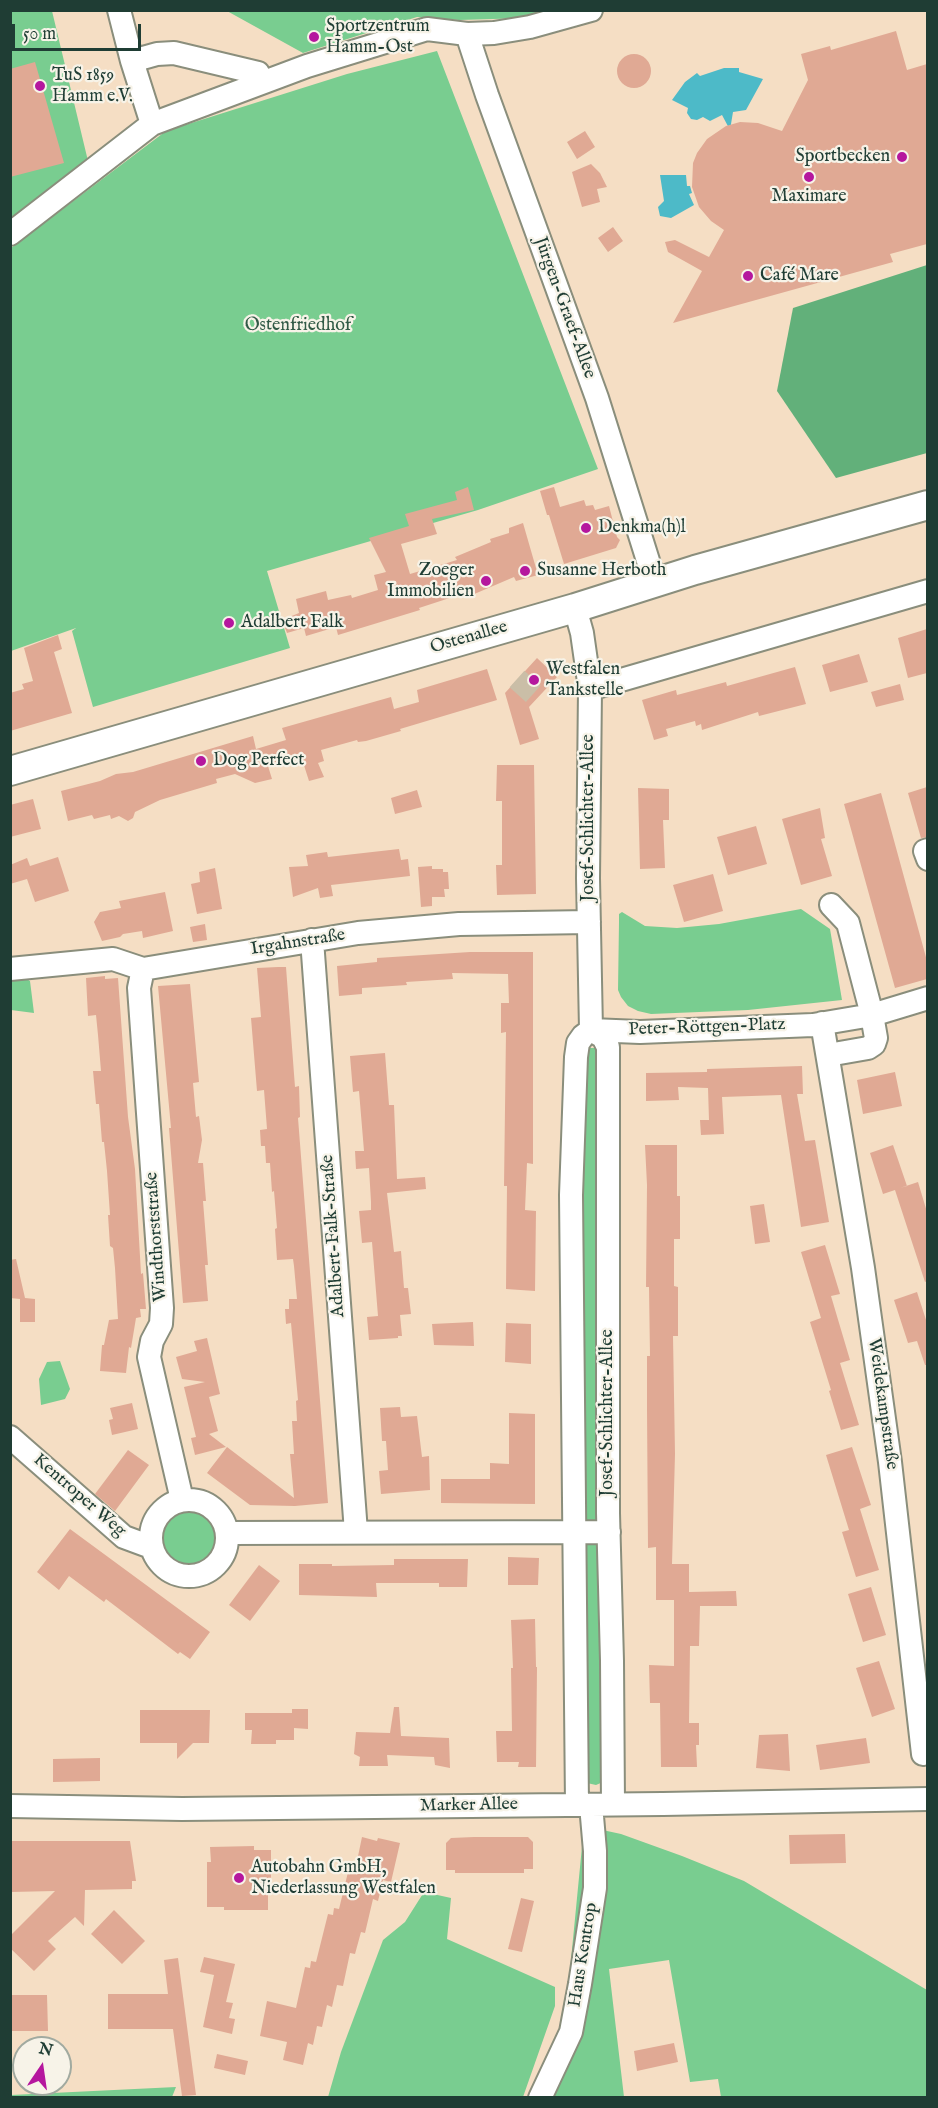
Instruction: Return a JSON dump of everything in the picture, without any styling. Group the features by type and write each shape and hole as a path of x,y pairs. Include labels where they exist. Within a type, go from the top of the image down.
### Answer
{"main road":[{"name":"Ostenallee","path":"10,771 927,505"}],"street":[{"path":"118,10 152,124"},
{"path":"10,234 152,124 306,66 427,29 467,34 494,33 530,27 591,10"},
{"name":"Jürgen-Graef-Allee","path":"467,34 597,398 655,583"},
{"path":"132,62 157,54 174,53 258,73 262,82"},
{"path":"590,688 927,591"},
{"name":"Josef-Schlichter-Allee","path":"575,608 582,633 590,688 591,1030"},
{"path":"927,850 925,851 927,859"},
{"path":"822,1023 828,1055 868,1048 874,1044 878,1013 848,923 831,904"},
{"name":"Irgahnstraße","path":"10,969 113,959 143,969 358,933 459,924 589,922"},
{"name":"Adalbert-Falk-Straße","path":"312,940 356,1532"},
{"name":"Windthorststraße","path":"143,969 138,988 162,1308 161,1324 152,1341 148,1357 182,1500"},
{"name":"Peter-Röttgen-Platz","path":"591,1030 640,1032 822,1023 878,1013 927,998"},
{"name":"Josef-Schlichter-Allee","path":"591,1030 578,1043 576,1057 571,1196 574,1532 593,1808"},
{"name":"Josef-Schlichter-Allee","path":"591,1030 603,1037 608,1047 609,1532 612,1661 593,1808"},
{"name":"Weidekampstraße","path":"828,1055 863,1268 891,1468 923,1754"},
{"name":"Kentroper Weg","path":"10,1437 124,1537 151,1547"},
{"path":"182,1500 209,1506 222,1520 227,1533 226,1549 222,1558 209,1571 200,1575 182,1576 164,1568 151,1547 151,1530 155,1520 169,1505 182,1500"},
{"path":"227,1533 609,1532"},
{"name":"Marker Allee","path":"10,1806 182,1809 593,1808 927,1798"},
{"name":"Haus Kentrop","path":"540,2097 571,2032 580,1984 595,1888 593,1808"}],"green space":[{"name":"TuS 1859 Hamm e.V.","path":"10,11 52,11 88,161 11,219"},
{"name":"Sportzentrum Hamm-Ost","path":"227,11 557,11 527,18 459,20 417,17 303,53"},
{"name":"Ostenfriedhof","path":"437,51 598,469 478,510 267,571 290,648 93,707 72,631 76,628 11,651 11,248 166,131 347,74"},
{"path":"927,265 927,453 836,478 777,391 793,308"},
{"path":"801,909 830,929 842,1000 748,1010 651,1014 628,1006 621,997 618,990 619,914 622,912 645,926 677,928 719,924"},
{"path":"18,974 30,981 34,1013 11,1010 11,975"},
{"path":"596,1048 600,1055 597,1522 590,1524 583,1519 579,1081 584,1049"},
{"path":"60,1361 70,1389 65,1399 41,1405 39,1379 47,1362"},
{"path":"190,1507 212,1516 221,1538 212,1560 190,1569 168,1560 159,1538 168,1516"},
{"path":"594,1540 601,1546 603,1782 596,1785 587,1783 583,1544"},
{"path":"584,1826 621,1834 744,1881 927,1990 927,2097 721,2097 718,2079 690,2082 669,1960 609,1969 624,2097 545,2098 566,2011"},
{"path":"424,1892 451,1898 447,1939 555,1987 555,2006 523,2097 328,2097 341,2052 383,1940 405,1922"},
{"path":"176,2087 172,2097 11,2097 12,2095 72,2096 72,2092"}],"water":[{"path":"724,68 739,68 739,72 763,79 746,110 733,112 730,130 722,115 710,121 703,117 697,120 691,119 687,113 688,108 672,100 685,82 697,73 700,76"},
{"path":"660,175 686,175 687,186 690,186 692,193 689,194 694,205 671,218 660,216 658,207 664,201"}],"building":[{"name":"Maximare","path":"896,31 907,70 927,64 927,244 890,254 893,262 673,323 702,271 668,252 665,242 675,240 709,257 724,230 711,221 699,207 692,187 693,163 707,139 726,126 740,122 758,123 782,131 808,80 801,54 830,46 831,50"},
{"path":"634,54 646,59 651,71 646,83 634,88 622,83 617,71 622,59"},
{"path":"35,62 64,163 10,177 10,69"},
{"path":"585,131 595,147 577,159 567,142"},
{"path":"591,164 600,173 607,187 597,189 600,202 582,207 572,172"},
{"path":"613,227 623,241 608,252 598,238"},
{"path":"468,487 474,510 432,519 437,534 401,544 410,574 457,560 455,557 491,542 490,539 509,533 509,528 523,523 538,575 516,581 514,577 472,595 471,591 419,608 420,610 338,635 336,627 306,636 304,628 287,633 282,620 299,613 296,599 326,591 328,600 351,595 352,598 378,590 374,575 386,572 369,538 409,526 405,514 457,500 455,492"},
{"path":"554,487 560,507 584,500 586,506 593,505 595,510 609,506 617,537 620,540 616,548 564,564 540,491"},
{"path":"927,629 927,673 908,678 898,638"},
{"path":"58,635 62,649 54,652 72,713 10,731 10,693 24,689 22,684 33,681 24,648"},
{"path":"859,654 868,682 830,692 822,665"},
{"path":"537,658 557,677 529,707 539,739 520,745 505,693"},
{"path":"795,667 806,704 759,716 758,712 702,730 701,724 696,726 695,721 666,729 668,736 654,740 642,700 676,690 677,695 726,682 727,686"},
{"path":"487,669 497,700 366,741 358,742 357,740 321,750 324,761 318,763 324,777 309,781 301,756 268,766 272,779 255,783 235,774 216,779 217,783 160,800 135,812 133,818 128,821 119,816 111,819 110,815 94,819 92,815 68,821 61,791 253,736 256,749 286,740 282,728 391,697 394,709 419,702 417,690"},
{"path":"900,684 904,700 876,707 871,692"},
{"path":"497,765 534,765 536,894 497,895 496,865 502,865 502,801 496,801"},
{"path":"927,787 927,837 921,838 908,793"},
{"path":"638,788 669,789 669,820 663,820 665,868 640,869"},
{"path":"417,790 422,807 395,814 391,798"},
{"path":"881,793 927,961 927,979 895,988 844,804"},
{"path":"33,799 41,829 10,837 10,805"},
{"path":"820,808 825,838 821,839 832,876 801,885 782,819"},
{"path":"756,826 767,864 728,875 717,837"},
{"path":"399,849 401,860 408,859 410,876 331,885 333,896 320,898 318,888 293,897 289,867 308,866 306,855 327,852 328,857"},
{"path":"58,857 69,891 35,902 27,879 10,884 10,865 27,858 30,866"},
{"path":"432,866 432,869 443,869 443,872 448,872 449,889 444,889 445,897 432,897 432,906 421,907 418,867"},
{"path":"215,868 222,909 197,914 191,884 200,882 199,872"},
{"path":"713,874 723,911 684,922 673,885"},
{"path":"165,892 173,931 143,938 142,931 102,941 94,922 100,912 121,908 119,901"},
{"path":"205,924 207,940 193,942 190,927"},
{"path":"470,952 533,952 533,1164 527,1163 525,1210 536,1211 535,1291 506,1289 507,1186 504,1186 506,1032 501,1033 501,1003 509,1003 508,974 452,973 453,979 362,988 362,994 339,996 337,966 377,962 377,958"},
{"path":"286,967 295,1087 299,1086 300,1117 298,1118 328,1503 295,1506 250,1505 207,1473 227,1447 294,1498 290,1454 294,1454 292,1421 297,1421 296,1401 298,1400 291,1323 286,1324 285,1309 289,1309 289,1299 297,1299 293,1259 277,1260 274,1191 272,1192 270,1163 266,1163 265,1146 261,1146 260,1130 267,1129 264,1090 257,1091 251,1018 261,1017 257,968"},
{"path":"105,976 105,979 118,978 128,1117 135,1169 141,1274 143,1273 146,1309 140,1309 141,1317 136,1318 126,1373 100,1371 102,1345 104,1345 109,1320 118,1319 113,1248 110,1246 107,1171 93,1071 101,1071 98,1035 96,1015 88,1016 86,978"},
{"path":"190,984 199,1082 193,1083 196,1117 199,1116 202,1140 198,1163 203,1163 206,1201 203,1201 208,1301 183,1303 158,986"},
{"path":"385,1053 389,1105 394,1105 397,1179 425,1177 426,1189 387,1193 394,1252 401,1251 404,1288 408,1288 411,1314 400,1315 402,1336 369,1340 367,1317 378,1316 372,1242 362,1243 359,1211 371,1210 369,1168 356,1169 355,1151 364,1151 359,1091 353,1092 350,1056"},
{"path":"802,1066 803,1094 797,1094 805,1141 815,1140 829,1222 801,1227 781,1095 722,1097 724,1134 701,1135 700,1120 709,1120 708,1088 678,1087 679,1100 646,1101 646,1073"},
{"path":"895,1072 902,1106 863,1114 857,1080"},
{"path":"645,1145 677,1145 680,1239 674,1239 674,1286 678,1287 678,1336 673,1336 675,1454 672,1564 689,1564 689,1592 736,1591 737,1606 700,1606 699,1646 690,1646 689,1723 699,1723 699,1745 696,1745 697,1767 661,1767 660,1703 650,1703 649,1665 674,1666 674,1600 656,1600 656,1547 648,1548 647,1356 650,1356 649,1287 646,1287"},
{"path":"893,1145 907,1186 918,1182 927,1212 927,1281 925,1282 895,1190 883,1194 870,1153"},
{"path":"764,1204 770,1242 755,1244 750,1206"},
{"path":"825,1245 840,1294 831,1296 850,1360 840,1363 859,1425 841,1430 810,1322 821,1318 801,1252"},
{"path":"16,1259 25,1298 35,1299 35,1322 20,1322 20,1299 10,1298 10,1260"},
{"path":"917,1292 927,1323 927,1365 925,1365 917,1341 908,1343 894,1300"},
{"path":"473,1322 474,1346 434,1345 432,1324"},
{"path":"506,1323 531,1324 531,1364 505,1362"},
{"path":"207,1338 220,1394 209,1397 218,1431 209,1434 226,1447 195,1455 191,1438 196,1437 184,1387 205,1382 182,1379 176,1357 197,1351 194,1341"},
{"path":"132,1403 138,1429 112,1435 109,1420 113,1419 110,1408"},
{"path":"400,1407 401,1417 417,1416 422,1457 429,1456 430,1490 381,1494 379,1471 388,1470 386,1441 382,1441 380,1408"},
{"path":"509,1413 535,1414 535,1504 441,1503 441,1479 490,1479 490,1463 509,1464"},
{"path":"852,1447 871,1505 860,1509 879,1570 856,1577 842,1532 849,1530 826,1455"},
{"path":"128,1450 149,1465 115,1511 95,1494"},
{"path":"70,1529 210,1632 190,1659 180,1652 178,1654 106,1599 104,1602 69,1576 59,1590 37,1572"},
{"path":"508,1557 539,1558 538,1585 508,1585"},
{"path":"394,1559 468,1559 467,1587 439,1587 439,1583 376,1583 377,1597 299,1595 299,1564 394,1565"},
{"path":"259,1565 280,1581 250,1621 229,1605"},
{"path":"871,1587 886,1635 863,1642 848,1594"},
{"path":"535,1619 536,1767 518,1767 519,1762 497,1762 496,1731 512,1731 511,1620"},
{"path":"879,1661 895,1709 872,1717 856,1668"},
{"path":"394,1707 399,1707 401,1736 449,1738 450,1768 435,1765 434,1757 387,1755 388,1766 359,1766 360,1757 354,1754 356,1732 390,1733"},
{"path":"292,1709 308,1709 308,1729 294,1728 294,1740 276,1740 276,1744 251,1744 252,1730 245,1730 245,1713 292,1713"},
{"path":"140,1710 210,1710 209,1743 193,1743 177,1759 177,1743 140,1743"},
{"path":"788,1734 790,1771 756,1768 759,1735"},
{"path":"866,1738 870,1763 820,1770 816,1745"},
{"path":"100,1758 100,1781 53,1782 53,1759"},
{"path":"845,1834 846,1863 790,1864 789,1835"},
{"path":"362,1837 400,1843 391,1882 383,1880 378,1901 373,1899 365,1933 361,1932 355,1954 350,1953 343,1986 337,1985 332,2007 327,2005 322,2027 317,2026 313,2045 308,2043 303,2065 283,2060 287,2042 260,2036 267,2001 296,2008 305,1967 310,1968 311,1961 316,1962 328,1914 333,1915 334,1908 339,1909 350,1864 356,1866"},
{"path":"528,1837 533,1842 533,1869 524,1869 524,1873 455,1873 455,1870 446,1870 446,1843 451,1838"},
{"path":"11,1841 130,1841 136,1881 132,1881 132,1889 85,1890 84,1926 75,1917 48,1941 56,1949 34,1971 10,1948 10,1936 55,1891 11,1892"},
{"name":"Autobahn GmbH, Niederlassung Westfalen","path":"254,1846 254,1850 271,1850 271,1894 268,1893 268,1910 224,1910 224,1907 207,1907 207,1862 211,1862 210,1847"},
{"path":"521,1898 534,1901 522,1952 508,1949"},
{"path":"114,1910 145,1941 122,1964 91,1934"},
{"path":"204,1957 235,1964 226,2002 233,2003 229,2018 235,2019 232,2034 203,2027 214,1975 200,1972"},
{"path":"178,1958 196,2095 182,2096 173,2029 108,2029 108,1994 168,1994 164,1960"},
{"path":"10,1995 47,1995 48,2031 10,2031"},
{"path":"674,2043 678,2062 637,2071 634,2051"},
{"path":"217,2054 248,2061 245,2075 214,2068"}],"tunnel":[{"path":"517,679 538,698"}],"place":[{"name":"Sportzentrum Hamm-Ost","path":"314,37"},
{"name":"TuS 1859 Hamm e.V.","path":"40,86"},
{"name":"Sportbecken","path":"902,157"},
{"name":"Maximare","path":"809,177"},
{"name":"Café Mare","path":"748,276"},
{"name":"Denkma(h)l","path":"586,528"},
{"name":"Susanne Herboth","path":"525,571"},
{"name":"Zoeger Immobilien","path":"486,581"},
{"name":"Adalbert Falk","path":"229,623"},
{"name":"Westfalen Tankstelle","path":"534,680"},
{"name":"Dog Perfect","path":"201,761"},
{"name":"Autobahn GmbH, Niederlassung Westfalen","path":"239,1878"}]}
